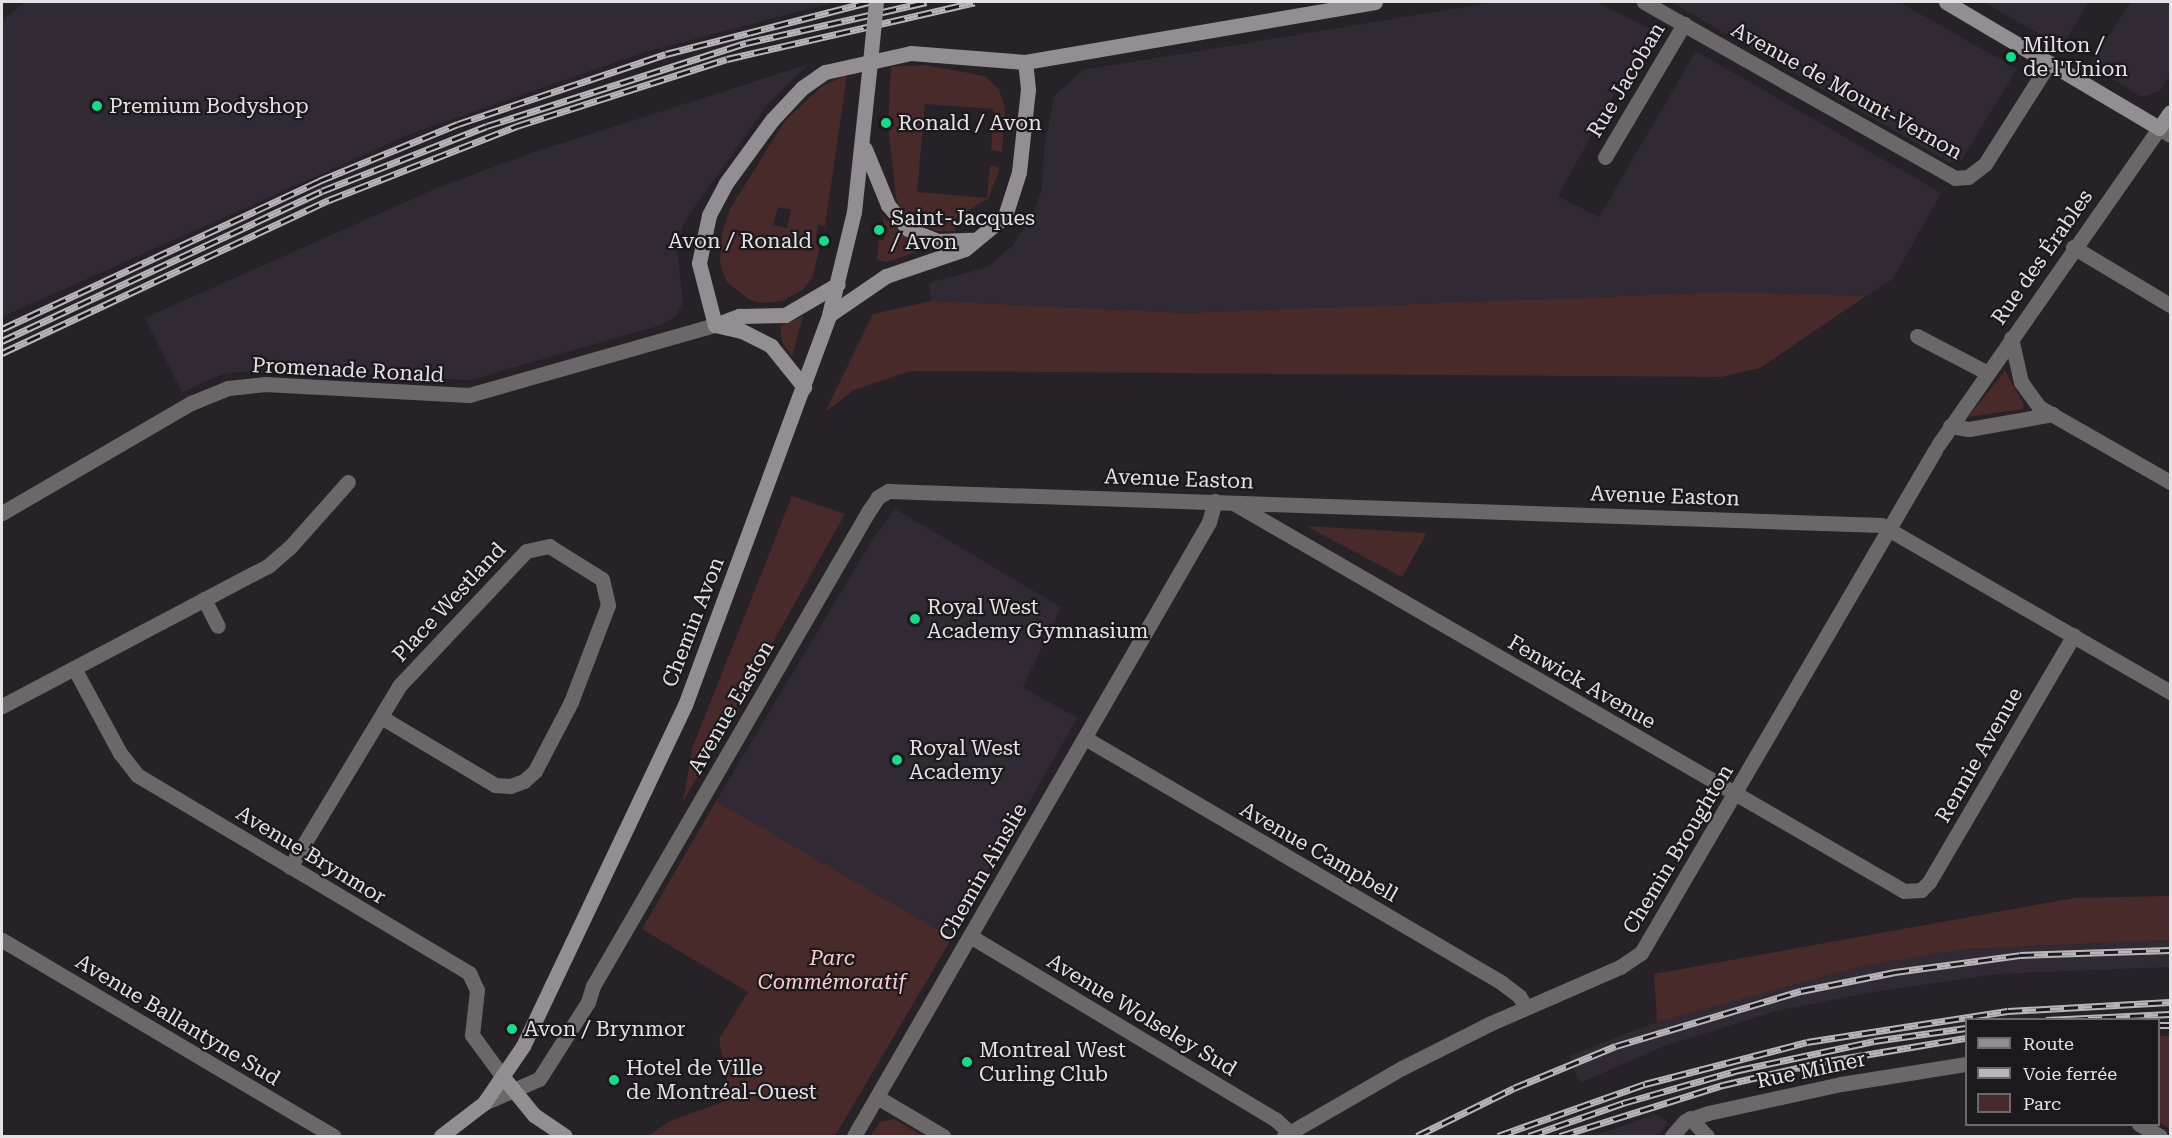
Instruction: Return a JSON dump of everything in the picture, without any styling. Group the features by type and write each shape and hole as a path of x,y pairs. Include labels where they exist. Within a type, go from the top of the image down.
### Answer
{"main road":[{"name":"Chemin Avon","path":"441,1137 484,1103 523,1046 671,737 804,387 838,284 864,145 876,2"},
{"path":"715,325 699,263 709,215 761,133 810,81 834,69 910,53 991,62 1025,62 1375,2"},
{"path":"1946,2 2165,131"},
{"path":"829,315 886,276 954,254 983,236 1005,216 1014,196 1027,100 1025,62"},
{"name":"Rue des Érables","path":"2165,131 2170,112"},
{"path":"864,145 888,205 909,230 929,239 950,243 983,236"},
{"path":"715,325 739,316 785,315 838,284"},
{"path":"715,325 742,331 771,346 804,387"},
{"path":"503,1077 540,1120 565,1137"}],"street":[{"name":"Avenue de Mount-Vernon","path":"1644,2 1941,172 1968,177 1985,164 2049,63"},
{"name":"Rue Jacoban","path":"1605,157 1684,24"},
{"name":"Rue des Érables","path":"1950,426 2073,248 2165,131"},
{"path":"2073,248 2170,305"},
{"name":"Promenade Ronald","path":"2,513 191,403 228,388 264,384 469,395 715,325"},
{"path":"1917,336 1986,372"},
{"path":"2011,338 2026,392 2054,414 2170,482"},
{"path":"1950,426 1963,429 2054,414"},
{"name":"Chemin Broughton","path":"1287,1135 1402,1068 1526,1007 1620,967 1641,953 1736,795 1888,527 1950,426"},
{"path":"2,706 275,561 348,482"},
{"name":"Avenue Easton","path":"484,1103 540,1079 588,1002 593,986 878,497 888,491 915,489 1888,527 2170,692"},
{"name":"Chemin Ainslie","path":"854,1137 1209,522 1215,501"},
{"name":"Fenwick Avenue","path":"1231,501 1898,889 1915,891"},
{"name":"Place Westland","path":"290,867 381,717 406,677 526,551 538,545 549,546 602,579 608,591 608,606 571,702 535,771 524,781 510,786 495,785 381,717"},
{"path":"204,599 218,626"},
{"name":"Rennie Avenue","path":"1915,891 1925,888 1934,874 2074,635"},
{"name":"Avenue Brynmor","path":"74,668 120,753 137,776 469,973 477,990 471,1019 472,1035 503,1077"},
{"name":"Avenue Campbell","path":"1085,738 1502,983 1519,996 1526,1007"},
{"name":"Avenue Wolseley Sud","path":"970,936 1275,1119 1287,1135"},
{"name":"Avenue Ballantyne Sud","path":"2,940 333,1137"},
{"name":"Rue Milner","path":"1690,1118 1841,1084 1965,1064"},
{"path":"877,1097 943,1137"},
{"path":"1672,1137 1690,1118 1707,1137"},
{"path":"2142,1130 2160,1137"}],"shaded area":[{"path":"25,2 836,2 645,52 410,134 2,317 2,21"},
{"path":"1495,2 1597,2 1650,29 1558,196 1599,217 1696,51 1941,193 1893,279 1866,296 1728,292 1185,313 931,301 929,283 987,267 1012,246 1033,215 1042,188 1044,150 1054,96 1083,70"},
{"path":"1671,2 1899,2 2017,69 1961,161 1950,163"},
{"path":"1984,2 2088,2 2062,47"},
{"path":"2131,2 2170,2 2170,75 2160,91 2141,97 2090,64"},
{"path":"809,64 767,105 684,222 677,245 683,302 676,316 661,325 470,380 273,369 223,374 182,392 145,318 437,188 528,154"},
{"name":"Royal West Academy","path":"895,509 1061,607 1023,687 1077,718 952,938 716,801 875,535"},
{"path":"2170,940 2170,967 1996,974 1873,992 1780,1010 1664,1046 1580,1083 1569,1056 1657,1022 1862,966 1965,949"},
{"path":"1656,1114 1668,1122 1659,1136 1594,1136"}],"green space":[{"path":"925,65 985,76 999,90 1005,108 1002,152 991,150 994,109 925,104 917,192 987,198 990,165 1000,168 988,199 956,217 955,231 937,231 916,223 899,206 896,197 888,126 891,67"},
{"path":"847,75 825,226 818,225 816,238 821,240 813,276 803,290 782,301 760,303 748,299 727,282 720,264 722,233 730,209 785,121 822,86","holes":["778,207 791,210 787,228 773,225"]},
{"path":"883,217 921,247 921,250 888,262 877,260 879,240 884,240"},
{"path":"1728,292 1866,296 1760,368 1721,377 910,371 854,390 825,412 873,314 931,301 1185,313"},
{"path":"803,316 792,357 782,342 780,326"},
{"path":"2005,371 2024,405 2023,409 1968,417"},
{"path":"792,496 845,514 683,802 692,749"},
{"path":"1306,526 1427,533 1402,577"},
{"name":"Parc Commémoratif","path":"716,801 952,938 835,1136 648,1136 668,1122 731,1099 719,1039 748,992 642,929"},
{"path":"2170,896 2170,940 1965,949 1862,966 1657,1022 1654,974 2074,898"},
{"path":"2160,1036 2170,1036 2170,1129 2160,1123"},
{"path":"894,1119 923,1136 870,1136 880,1122"}],"railway":[{"path":"2,329 319,181 458,124 666,54 868,2"},
{"path":"2,341 322,191 487,126 746,43 926,2"},
{"path":"2,353 329,200 517,126 727,59 975,2"},
{"path":"1417,1136 1514,1088 1616,1046 1801,991 1895,972 2020,955 2170,950"},
{"path":"1498,1136 1645,1084 1807,1042 2008,1011 2170,1002"},
{"path":"2087,1018 2170,1014"},
{"path":"2160,1025 2170,1025"},
{"path":"1529,1136 1623,1103 1739,1070 1874,1041 1965,1028"},
{"path":"1560,1136 1723,1085 1828,1061 1965,1038"}],"place":[{"name":"Milton / de l'Union","path":"2011,57"},
{"name":"Premium Bodyshop","path":"97,106"},
{"name":"Ronald / Avon","path":"886,123"},
{"name":"Saint-Jacques / Avon","path":"879,230"},
{"name":"Avon / Ronald","path":"824,241"},
{"name":"Royal West Academy Gymnasium","path":"915,619"},
{"name":"Royal West Academy","path":"897,760"},
{"name":"Avon / Brynmor","path":"512,1029"},
{"name":"Montreal West Curling Club","path":"967,1062"},
{"name":"Hotel de Ville de Montréal-Ouest","path":"614,1080"}]}
